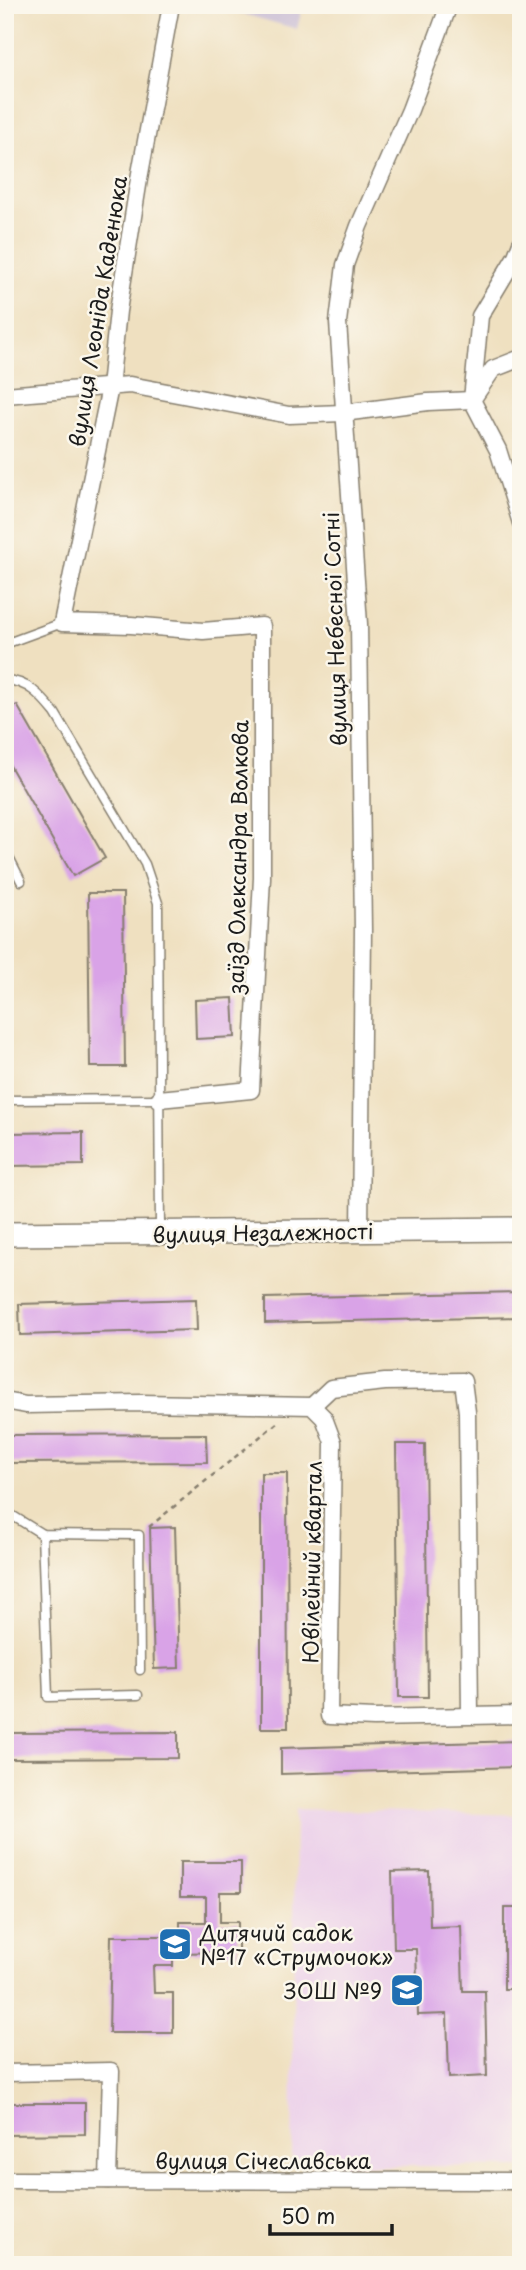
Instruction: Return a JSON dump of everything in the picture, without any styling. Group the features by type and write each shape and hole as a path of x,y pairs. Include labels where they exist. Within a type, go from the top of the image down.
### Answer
{"main road":[{"name":"вулиця Незалежності","path":"5,1234 521,1229"}],"street":[{"name":"вулиця Леоніда Каденюка","path":"62,624 110,387 118,311 139,179 171,5"},
{"name":"вулиця Небесної Сотні","path":"360,1231 363,930 359,624 338,322 345,265 359,226 410,110 449,5"},
{"path":"521,243 480,316 472,400 498,450 521,523"},
{"path":"472,400 493,369 521,358"},
{"path":"5,395 130,385 289,415 343,413 428,402 472,400"},
{"name":"заїзд Олександра Волкова","path":"62,624 131,625 203,631 262,626 262,878 251,1090 159,1099"},
{"path":"5,1401 26,1405 305,1405 331,1388 384,1381 463,1381 467,1412 470,1715"},
{"name":"Ювілейний квартал","path":"305,1405 324,1418 333,1442 330,1716 374,1718 521,1715"},
{"path":"5,2073 111,2071 108,2180"},
{"name":"вулиця Січеславська","path":"5,2180 521,2181"}],"lane":[{"path":"5,644 62,624"},
{"path":"5,680 16,680 38,693 55,713 145,864 158,903 160,1233"},
{"path":"5,849 21,881"},
{"path":"5,1100 159,1099"},
{"path":"5,1511 42,1534 139,1535 141,1670"},
{"path":"42,1534 48,1697 138,1695"}],"path":[{"path":"139,1535 305,1405"}],"shaded area":[{"path":"211,5 303,5 297,29"},
{"name":"ЗОШ №9","path":"295,1809 521,1815 521,2167 292,2165"}],"building":[{"path":"17,705 105,858 73,876 5,757 5,711"},
{"path":"88,893 123,893 125,1067 90,1067"},
{"path":"233,998 235,1037 196,1039 195,1000"},
{"path":"83,1132 83,1165 5,1166 5,1133"},
{"path":"521,1292 521,1317 265,1323 265,1298"},
{"path":"196,1299 197,1330 20,1335 19,1304"},
{"path":"206,1434 207,1462 5,1463 5,1435"},
{"path":"396,1444 425,1444 428,1697 399,1697"},
{"path":"261,1473 287,1473 288,1728 261,1728"},
{"path":"175,1527 179,1668 154,1669 150,1528"},
{"path":"178,1732 178,1758 8,1759 8,1733"},
{"path":"521,1741 521,1767 281,1774 281,1748"},
{"name":"Дитячий садок №17 «Струмочок»","path":"180,1862 241,1862 241,1892 220,1892 220,1922 238,1922 238,1952 173,1953 173,1966 153,1966 154,1993 173,1993 173,2033 109,2033 111,1936 180,1936 180,1922 206,1922 206,1897 180,1897"},
{"name":"ЗОШ №9","path":"429,1871 430,1927 461,1926 463,1991 485,1991 487,2076 449,2078 447,2014 418,2015 416,1949 394,1949 392,1872"},
{"path":"504,1908 521,1908 521,1989 504,1989"},
{"path":"5,2103 85,2103 85,2134 5,2135"}],"place":[{"name":"Дитячий садок №17 «Струмочок»","path":"175,1944"},
{"name":"ЗОШ №9","path":"407,1990"}]}
